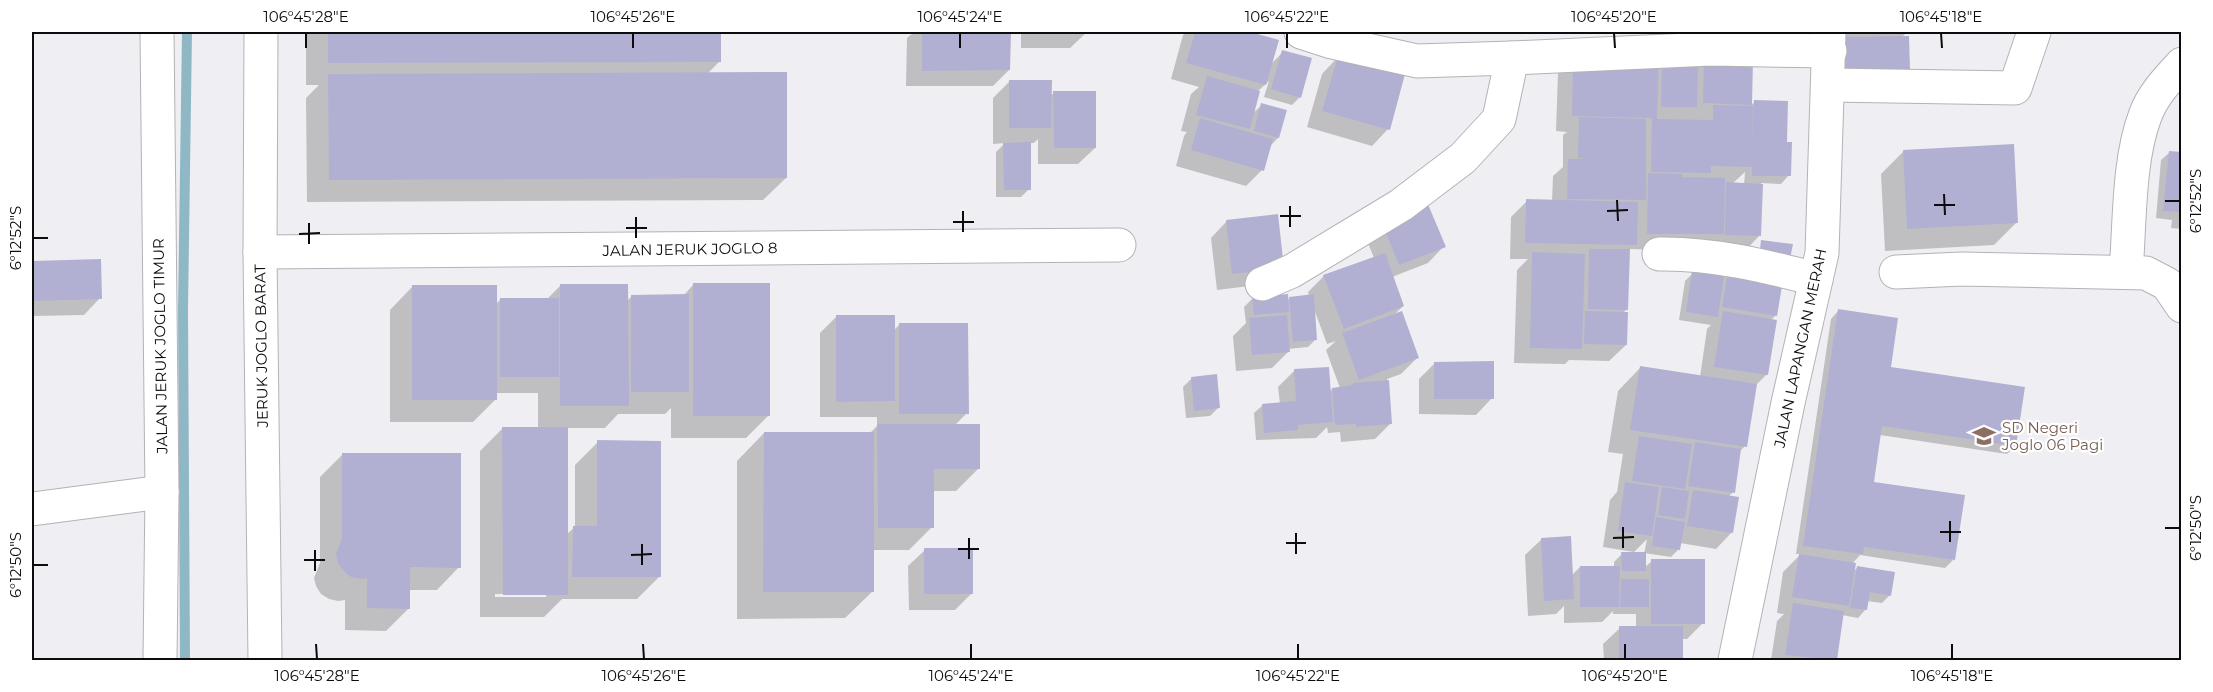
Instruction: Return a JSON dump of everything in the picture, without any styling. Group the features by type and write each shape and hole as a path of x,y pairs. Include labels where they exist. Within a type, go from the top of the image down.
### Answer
{"street":[{"name":"JALAN JERUK JOGLO TIMUR","path":"157,32 162,492 160,660"},
{"name":"JERUK JOGLO BARAT","path":"261,32 260,252 265,660"},
{"path":"1301,32 1332,42 1417,61 1711,49 1830,41"},
{"path":"1829,85 2015,88 2034,32"},
{"name":"JALAN LAPANGAN MERAH","path":"1735,660 1788,403 1822,253 1830,41"},
{"path":"1262,284 1292,271 1401,205 1463,158 1499,119 1512,58"},
{"path":"2126,271 2135,154 2145,115 2161,87 2181,64"},
{"name":"JALAN JERUK JOGLO 8","path":"260,252 1119,245"},
{"path":"1659,254 1727,260 1816,279"},
{"path":"1896,272 1962,269 2146,273 2167,284 2181,306"},
{"path":"32,509 162,492"}],"building":[{"path":"328,32 721,32 721,62 328,63"},
{"path":"922,32 1011,32 1010,70 922,71"},
{"path":"1195,32 1250,32 1279,40 1266,85 1186,63"},
{"path":"1909,36 1910,70 1844,71 1844,37"},
{"path":"1282,50 1312,58 1301,98 1271,89"},
{"path":"1338,56 1405,74 1390,130 1322,111"},
{"path":"1573,56 1659,58 1657,119 1713,120 1713,105 1753,106 1752,141 1754,100 1788,101 1787,142 1792,142 1791,176 1752,176 1752,167 1711,166 1711,173 1651,172 1652,118 1572,116"},
{"path":"1704,57 1753,59 1752,105 1703,103"},
{"path":"1662,63 1698,64 1697,107 1661,107"},
{"path":"787,72 787,178 329,180 328,74"},
{"path":"1207,76 1260,91 1250,129 1196,115"},
{"path":"1009,80 1052,80 1051,128 1009,128"},
{"path":"1053,91 1096,91 1096,148 1054,148"},
{"path":"1261,103 1287,110 1279,138 1254,131"},
{"path":"1579,117 1646,119 1646,200 1567,199 1568,159 1590,159 1578,158"},
{"path":"1200,118 1273,139 1264,171 1191,150"},
{"path":"1031,142 1031,190 1004,190 1003,143"},
{"path":"2014,144 2018,223 1907,229 1903,150"},
{"path":"2169,151 2182,152 2182,212 2163,211"},
{"path":"1648,173 1725,178 1724,234 1647,234"},
{"path":"1726,182 1763,184 1761,236 1725,235"},
{"path":"1526,199 1638,202 1637,245 1525,243"},
{"path":"1427,202 1446,247 1399,265 1381,221"},
{"path":"1278,214 1284,268 1232,274 1226,220"},
{"path":"1761,240 1793,244 1789,264 1759,259"},
{"path":"1589,249 1630,249 1628,310 1588,309"},
{"path":"1532,252 1585,254 1582,349 1530,348"},
{"path":"1385,253 1404,306 1344,329 1323,275"},
{"path":"101,259 102,299 33,301 32,261"},
{"path":"1692,271 1724,276 1718,317 1686,312"},
{"path":"1728,271 1783,280 1777,316 1722,307"},
{"path":"693,283 770,283 770,416 693,416"},
{"path":"560,284 628,284 629,406 560,406"},
{"path":"412,285 497,285 497,400 412,400"},
{"path":"689,294 689,392 631,392 631,295"},
{"path":"1288,294 1289,312 1254,315 1252,297"},
{"path":"1314,294 1317,340 1293,342 1289,297"},
{"path":"500,298 559,298 559,377 500,377"},
{"name":"SD Negeri Joglo 06 Pagi","path":"1838,309 1898,318 1891,367 2025,387 2016,446 1882,426 1874,482 1965,495 1955,560 1864,547 1863,554 1803,546"},
{"path":"1402,311 1419,358 1359,380 1342,333"},
{"path":"1585,311 1628,312 1627,345 1584,344"},
{"path":"1723,311 1777,320 1768,375 1714,367"},
{"path":"836,315 895,315 895,401 836,402"},
{"path":"1287,315 1290,352 1252,355 1249,318"},
{"path":"899,323 968,323 969,414 899,414"},
{"path":"1494,361 1494,399 1434,399 1434,362"},
{"path":"1640,366 1757,384 1747,447 1630,430"},
{"path":"1329,367 1333,422 1298,425 1298,430 1264,433 1262,404 1296,401 1294,369"},
{"path":"1217,374 1220,408 1194,411 1191,377"},
{"path":"1389,380 1392,424 1356,427 1356,424 1335,425 1332,388 1353,385 1353,383"},
{"path":"877,424 980,424 980,469 934,469 934,528 878,528"},
{"path":"502,427 568,427 568,595 503,595"},
{"path":"764,432 874,432 874,592 763,592"},
{"path":"1639,436 1692,444 1685,489 1632,481"},
{"path":"597,440 661,441 661,577 572,577 573,526 597,526"},
{"path":"1695,442 1741,449 1735,493 1688,486"},
{"path":"342,453 461,453 461,568 410,567 410,609 367,608 367,578 351,577 338,563 336,554 342,539"},
{"path":"1625,482 1659,487 1652,536 1618,531"},
{"path":"1662,487 1689,491 1685,519 1658,515"},
{"path":"1693,490 1739,497 1733,533 1687,526"},
{"path":"1656,517 1685,522 1680,550 1652,546"},
{"path":"1571,536 1574,599 1544,601 1541,538"},
{"path":"924,548 973,548 973,594 924,594"},
{"path":"1621,552 1646,552 1646,571 1622,571"},
{"path":"1799,554 1856,563 1849,606 1792,597"},
{"path":"1651,559 1705,559 1705,624 1651,624"},
{"path":"1580,566 1620,566 1619,607 1580,607"},
{"path":"1857,566 1895,572 1891,596 1870,592 1867,610 1850,608"},
{"path":"1621,579 1649,579 1649,607 1620,607"},
{"path":"1793,603 1844,611 1837,660 1785,655"},
{"path":"1619,626 1683,626 1683,660 1619,660"}],"waterway":[{"path":"185,660 183,310 187,32"}],"place":[{"name":"SD Negeri Joglo 06 Pagi","path":"1984,436"}]}
